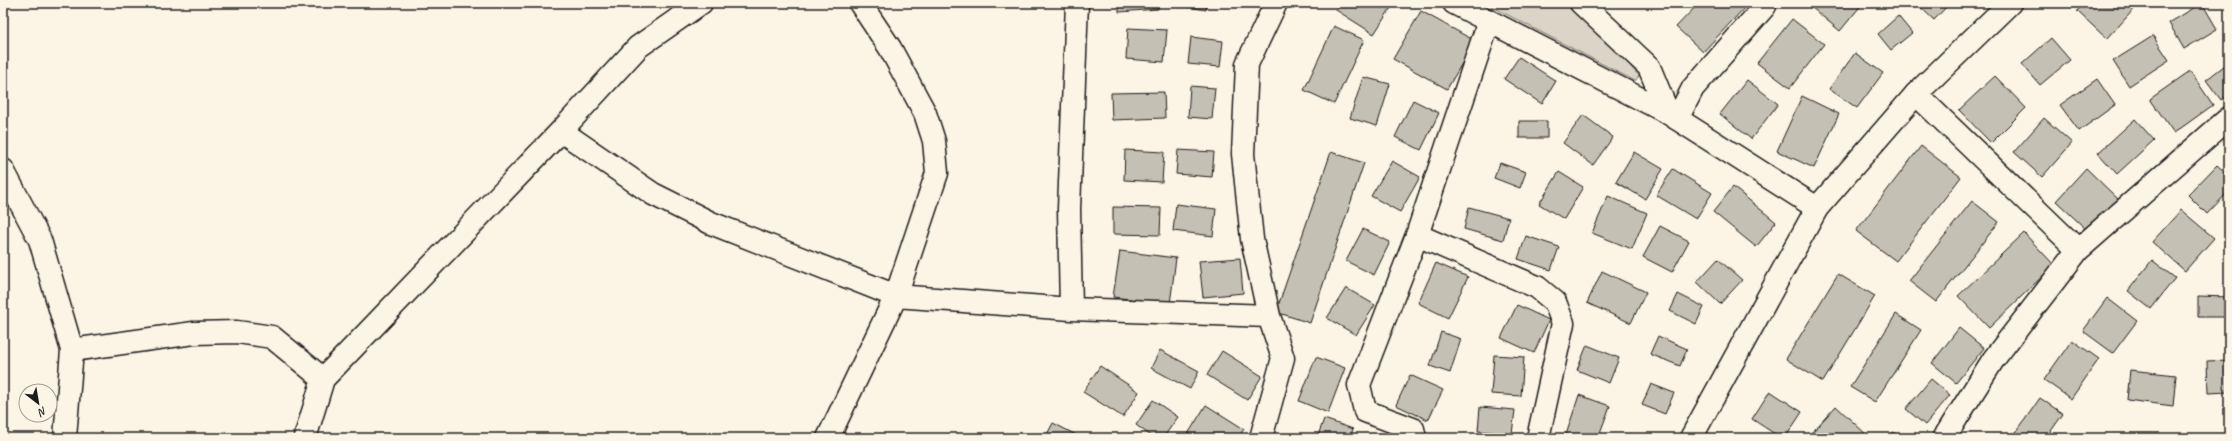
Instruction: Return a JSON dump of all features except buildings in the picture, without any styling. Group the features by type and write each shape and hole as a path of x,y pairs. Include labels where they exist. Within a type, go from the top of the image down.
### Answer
{"street":[{"path":"305,438 323,379 561,131 638,47 701,3"},
{"path":"828,438 896,296 937,173 934,141 925,113 890,48 860,3"},
{"path":"1071,309 1069,209 1077,3"},
{"path":"1261,438 1283,358 1269,316 1252,239 1243,154 1247,64 1276,3"},
{"path":"1454,3 1673,116 1817,208"},
{"path":"1582,3 1649,67 1673,116"},
{"path":"1691,438 1817,208 1916,94 2010,3"},
{"path":"1673,116 1693,88 1765,6"},
{"path":"1415,438 1413,429 1365,411 1359,385 1417,235 1489,20"},
{"path":"1916,94 2078,250"},
{"path":"1944,438 1993,360 2078,250 2229,118"},
{"path":"561,131 653,194 711,223 896,296 1071,309 1269,316"},
{"path":"3,170 40,240 72,350 65,438"},
{"path":"1417,235 1537,287 1555,302 1563,323 1538,438"},
{"path":"72,350 194,332 237,332 272,337 323,379"}],"shaded area":[{"path":"1485,3 1571,3 1582,11 1639,76 1635,81"}]}
